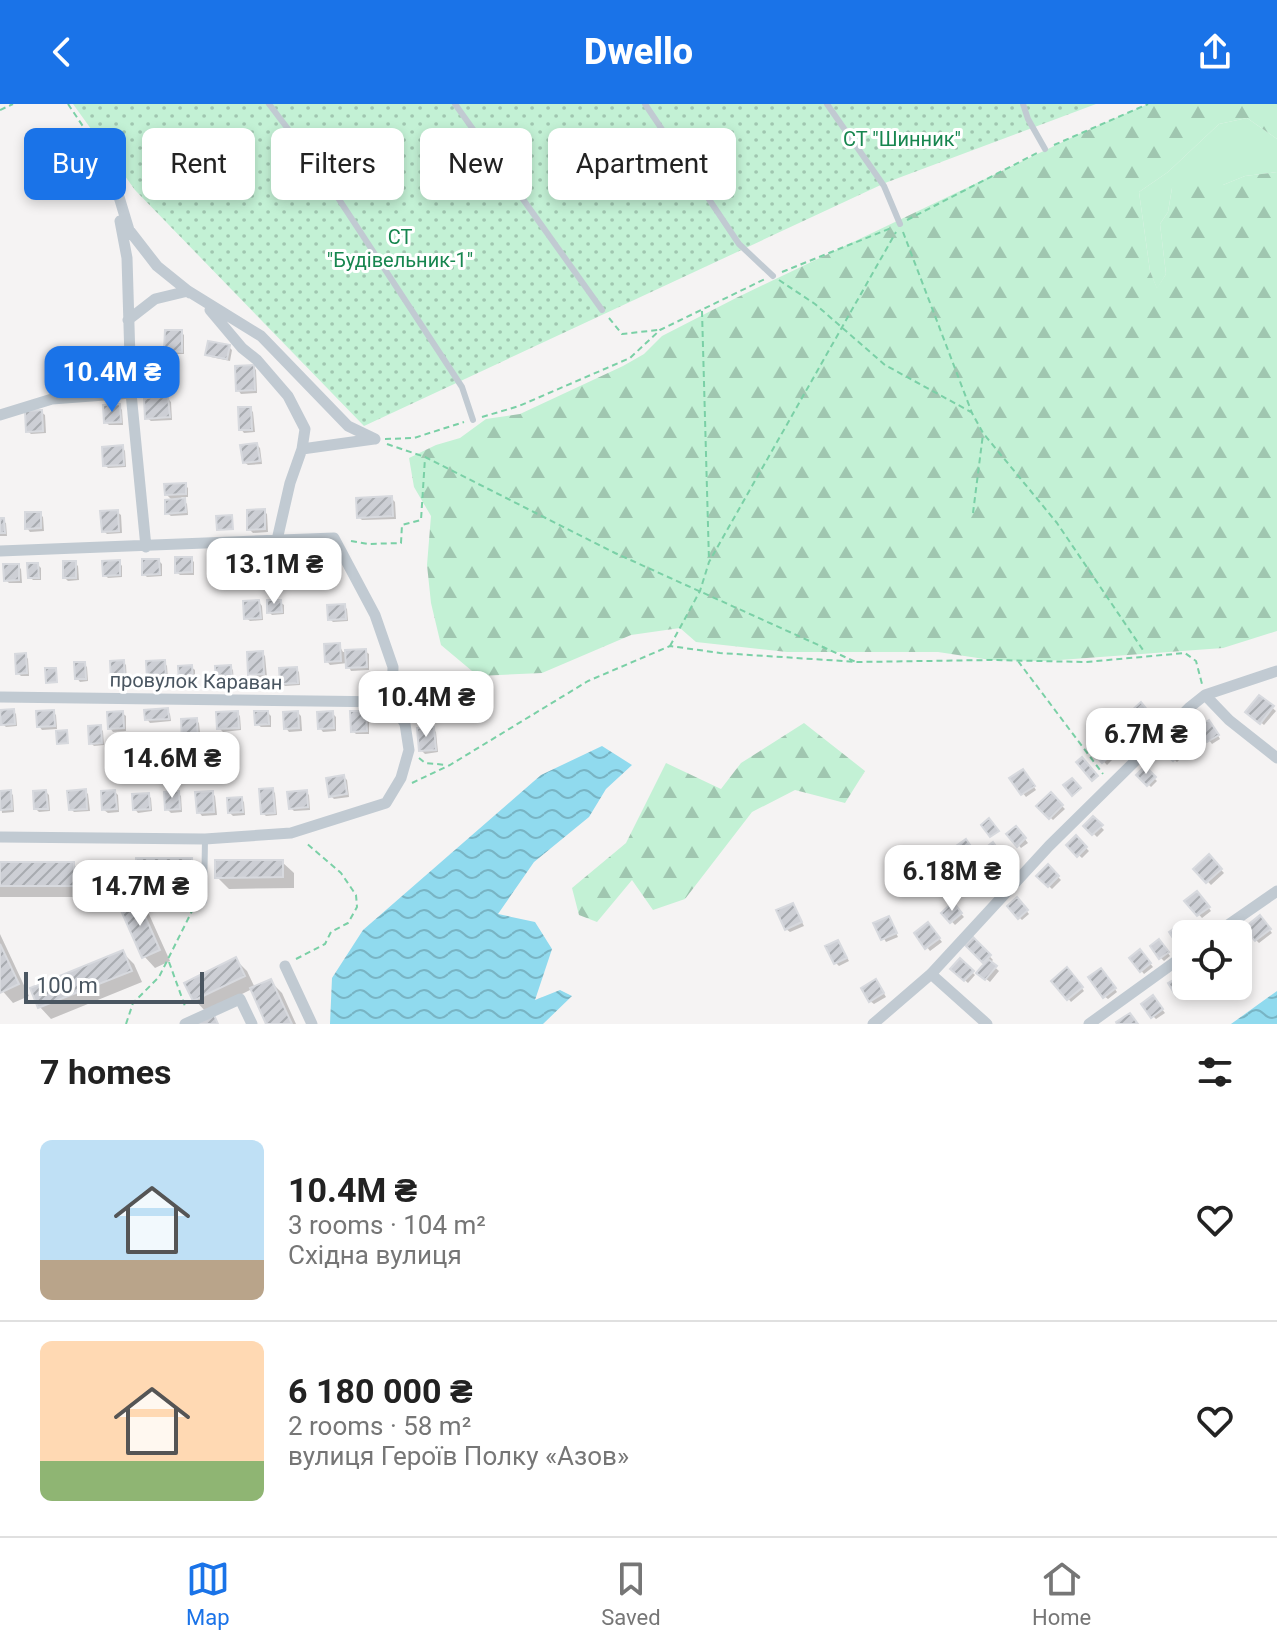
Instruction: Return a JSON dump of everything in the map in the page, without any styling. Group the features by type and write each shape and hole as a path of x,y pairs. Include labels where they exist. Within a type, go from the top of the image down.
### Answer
{"street":[{"path":"116,200 127,258 131,393 146,547"},
{"path":"120,200 129,230 157,266 215,314 242,348 257,360 288,396 305,429 277,540"},
{"path":"128,320 155,299 188,291 261,336 348,426 375,439"},
{"path":"0,415 52,399 131,393"},
{"path":"302,449 375,439"},
{"path":"0,551 334,538 380,628 393,667 392,702 405,724 409,750 401,778 386,803 291,833 205,839 0,837"},
{"path":"873,1024 931,974 1049,846 1190,707 1205,695 1277,671"},
{"path":"1205,695 1229,720 1277,758"},
{"name":"провулок Караван","path":"0,697 392,702"},
{"path":"1235,920 1277,891"},
{"path":"1089,1024 1172,964"},
{"path":"285,966 312,1024"},
{"path":"931,974 987,1024"},
{"path":"187,1023 240,999 252,1024"}],"lane":[{"path":"269,104 323,175 462,387 473,420"},
{"path":"455,104 602,310"},
{"path":"645,104 739,244 773,276"},
{"path":"827,104 884,186 900,224"},
{"path":"1023,104 1045,149"},
{"path":"165,900 204,901 205,839"}],"path":[{"path":"0,110 13,104"},
{"path":"68,104 84,128"},
{"path":"602,310 622,334 660,330 773,276 900,224 1045,149 1148,104"},
{"path":"670,646 700,591 709,562 900,224"},
{"path":"900,224 972,413 983,433 1057,523 1146,655"},
{"path":"773,276 815,304 885,365 972,413"},
{"path":"702,311 709,562"},
{"path":"375,439 414,438 519,406 630,358 660,330"},
{"path":"973,513 983,433"},
{"path":"375,439 425,457 615,553 858,662"},
{"path":"334,538 368,544 401,543 402,525 421,520 425,457"},
{"path":"406,787 450,765 588,681 670,646 720,653 858,662 1086,662 1185,653 1196,661 1205,695"},
{"path":"1017,660 1111,784"},
{"path":"409,750 425,763 450,765"},
{"path":"285,966 325,944 331,932 348,923 357,907 356,895 341,873 291,833"},
{"path":"126,1024 133,1003 159,977 197,900"},
{"path":"168,960 187,1023"}],"green space":[{"name":"СТ \"Будівельник-1\"","path":"73,104 1096,104 885,183 364,426 145,200 255,200 255,128 142,128 142,197 126,178 126,128 90,128"},
{"path":"1148,104 1277,104 1277,139 1247,118 1219,124 1168,172 1139,192 1150,271 1157,288 1166,274 1160,224 1168,212 1172,188 1200,171 1223,185 1245,176 1277,172 1277,631 1223,648 1046,661 991,660 938,652 787,652 696,642 680,628 631,635 542,673 478,676 441,645 431,603 427,565 431,516 414,487 409,458 460,438 486,419 520,414 623,366 644,354 662,336 736,298"},
{"path":"1247,118 1277,139 1277,172 1245,176 1223,185 1172,188 1168,212 1160,224 1166,274 1157,289 1150,271 1139,192 1168,172 1219,124"},
{"path":"804,723 865,771 845,803 795,790 752,812 685,899 653,910 632,880 597,922 579,915 572,888 626,843 666,763 721,789 741,763"}],"water":[{"path":"602,746 632,765 606,789 589,817 534,862 498,914 535,922 552,949 535,1000 560,990 572,996 543,1024 330,1024 332,978 363,930 541,775"},
{"path":"1277,991 1277,1024 1231,1024"}],"building":[{"path":"165,330 182,330 182,352 164,351"},
{"path":"208,341 230,345 227,359 205,355"},
{"path":"117,355 118,377 96,379 95,357"},
{"path":"81,363 83,385 58,386 57,365"},
{"path":"254,365 255,390 236,391 235,366"},
{"path":"168,397 170,417 145,419 144,398"},
{"path":"120,404 121,422 104,423 103,405"},
{"path":"238,407 251,407 252,430 239,430"},
{"path":"42,410 43,431 26,432 25,411"},
{"path":"257,443 260,461 243,463 240,445"},
{"path":"123,445 124,465 103,466 102,447"},
{"path":"186,483 186,494 165,495 164,484"},
{"path":"392,496 393,516 357,518 356,498"},
{"path":"185,498 186,512 165,514 165,500"},
{"path":"265,509 265,529 247,530 247,510"},
{"path":"118,510 119,531 102,532 100,511"},
{"path":"25,512 41,512 41,528 25,529"},
{"path":"232,515 233,529 217,530 216,516"},
{"path":"0,518 4,518 5,533 0,533"},
{"path":"331,556 332,575 302,577 302,557"},
{"path":"175,557 192,557 192,572 175,573"},
{"path":"209,557 225,557 225,573 210,573"},
{"path":"142,559 159,559 160,574 142,575"},
{"path":"120,560 120,575 103,576 102,561"},
{"path":"63,561 76,561 76,578 63,578"},
{"path":"27,563 38,563 39,578 28,578"},
{"path":"3,564 19,564 19,580 4,581"},
{"path":"259,600 261,618 244,619 243,601"},
{"path":"267,600 281,600 282,612 267,613"},
{"path":"345,604 346,619 328,620 327,605"},
{"path":"340,643 341,661 325,662 324,644"},
{"path":"366,649 367,667 346,668 345,650"},
{"path":"263,651 264,674 248,675 247,652"},
{"path":"26,653 27,673 16,674 15,654"},
{"path":"124,660 125,680 111,681 110,661"},
{"path":"165,660 166,678 147,679 146,661"},
{"path":"74,662 85,662 86,679 75,679"},
{"path":"192,665 193,682 179,683 178,666"},
{"path":"231,665 232,681 216,682 215,666"},
{"path":"297,667 298,683 280,684 279,668"},
{"path":"45,668 56,668 57,682 46,683"},
{"path":"1259,695 1274,706 1260,724 1245,712"},
{"path":"1141,702 1153,717 1143,726 1131,711"},
{"path":"168,708 169,719 145,720 144,710"},
{"path":"14,709 15,724 1,725 0,710"},
{"path":"54,710 55,726 37,727 36,711"},
{"path":"123,711 124,728 108,729 107,712"},
{"path":"238,711 239,728 217,729 216,712"},
{"path":"254,711 268,711 269,724 255,725"},
{"path":"298,711 299,728 284,729 283,712"},
{"path":"333,711 334,728 318,729 317,712"},
{"path":"350,711 366,711 367,731 351,732"},
{"path":"197,718 198,741 182,742 181,719"},
{"path":"1130,719 1139,731 1131,737 1122,726"},
{"path":"1209,720 1219,735 1207,742 1197,727"},
{"path":"101,725 102,743 89,744 88,726"},
{"path":"434,727 436,750 419,751 417,728"},
{"path":"67,730 68,743 57,744 56,731"},
{"path":"1179,733 1190,744 1173,761 1162,751"},
{"path":"1104,742 1114,753 1102,763 1092,752"},
{"path":"1082,757 1098,776 1092,781 1076,762"},
{"path":"1145,766 1156,777 1147,786 1136,775"},
{"path":"1023,769 1035,786 1021,795 1009,778"},
{"path":"344,775 347,794 329,797 326,778"},
{"path":"1072,778 1081,788 1072,796 1063,785"},
{"path":"273,788 275,813 261,814 259,789"},
{"path":"86,789 87,809 69,810 67,791"},
{"path":"11,790 12,809 0,810 0,791"},
{"path":"46,790 48,809 34,809 33,791"},
{"path":"115,790 117,809 102,810 101,791"},
{"path":"307,790 308,807 289,809 287,792"},
{"path":"179,791 180,809 165,810 164,792"},
{"path":"213,791 214,812 197,813 195,792"},
{"path":"1051,792 1063,805 1049,819 1036,806"},
{"path":"149,793 150,809 133,810 132,794"},
{"path":"242,797 243,812 228,813 227,798"},
{"path":"1093,816 1103,825 1092,835 1083,826"},
{"path":"989,818 999,831 990,837 981,825"},
{"path":"1016,826 1026,838 1017,847 1006,834"},
{"path":"1076,835 1087,847 1077,857 1066,845"},
{"path":"966,839 975,852 966,859 956,846"},
{"path":"993,842 1007,861 993,871 980,852"},
{"path":"1209,854 1222,869 1206,883 1193,869"},
{"path":"136,858 192,858 192,883 136,883"},
{"path":"215,860 283,860 283,877 215,878"},
{"path":"0,862 74,862 74,886 0,886"},
{"path":"103,862 118,862 117,876 103,876"},
{"path":"1048,864 1059,876 1048,887 1036,876"},
{"path":"978,868 990,881 973,895 962,882"},
{"path":"1197,891 1210,907 1197,916 1184,901"},
{"path":"1017,897 1028,910 1018,919 1007,906"},
{"path":"137,898 160,950 142,958 119,906"},
{"path":"953,902 962,913 950,923 941,913"},
{"path":"793,903 802,922 785,930 776,910"},
{"path":"1260,915 1271,929 1255,941 1252,937 1252,922"},
{"path":"889,916 897,933 881,940 873,923"},
{"path":"928,922 940,938 925,949 914,933"},
{"path":"973,937 991,955 983,963 965,945"},
{"path":"1159,939 1169,952 1159,959 1150,946"},
{"path":"838,940 847,958 834,964 825,946"},
{"path":"0,944 19,984 0,993"},
{"path":"1140,949 1151,963 1140,972 1129,958"},
{"path":"123,950 132,971 38,1008 30,988"},
{"path":"236,957 245,976 193,1001 184,983"},
{"path":"960,958 974,971 964,981 950,969"},
{"path":"988,959 997,966 985,980 976,973"},
{"path":"1067,967 1083,987 1067,1000 1051,981"},
{"path":"1101,968 1116,988 1103,998 1088,977"},
{"path":"271,979 292,1024 266,1024 250,988"},
{"path":"876,979 884,993 869,1002 861,988"},
{"path":"1153,995 1163,1009 1151,1018 1141,1004"},
{"path":"1130,1013 1138,1024 1117,1024 1116,1022"},
{"path":"214,1015 218,1024 196,1024"}],"park label":[{"name":"СТ \"Шинник\"","path":"902,139"}]}
